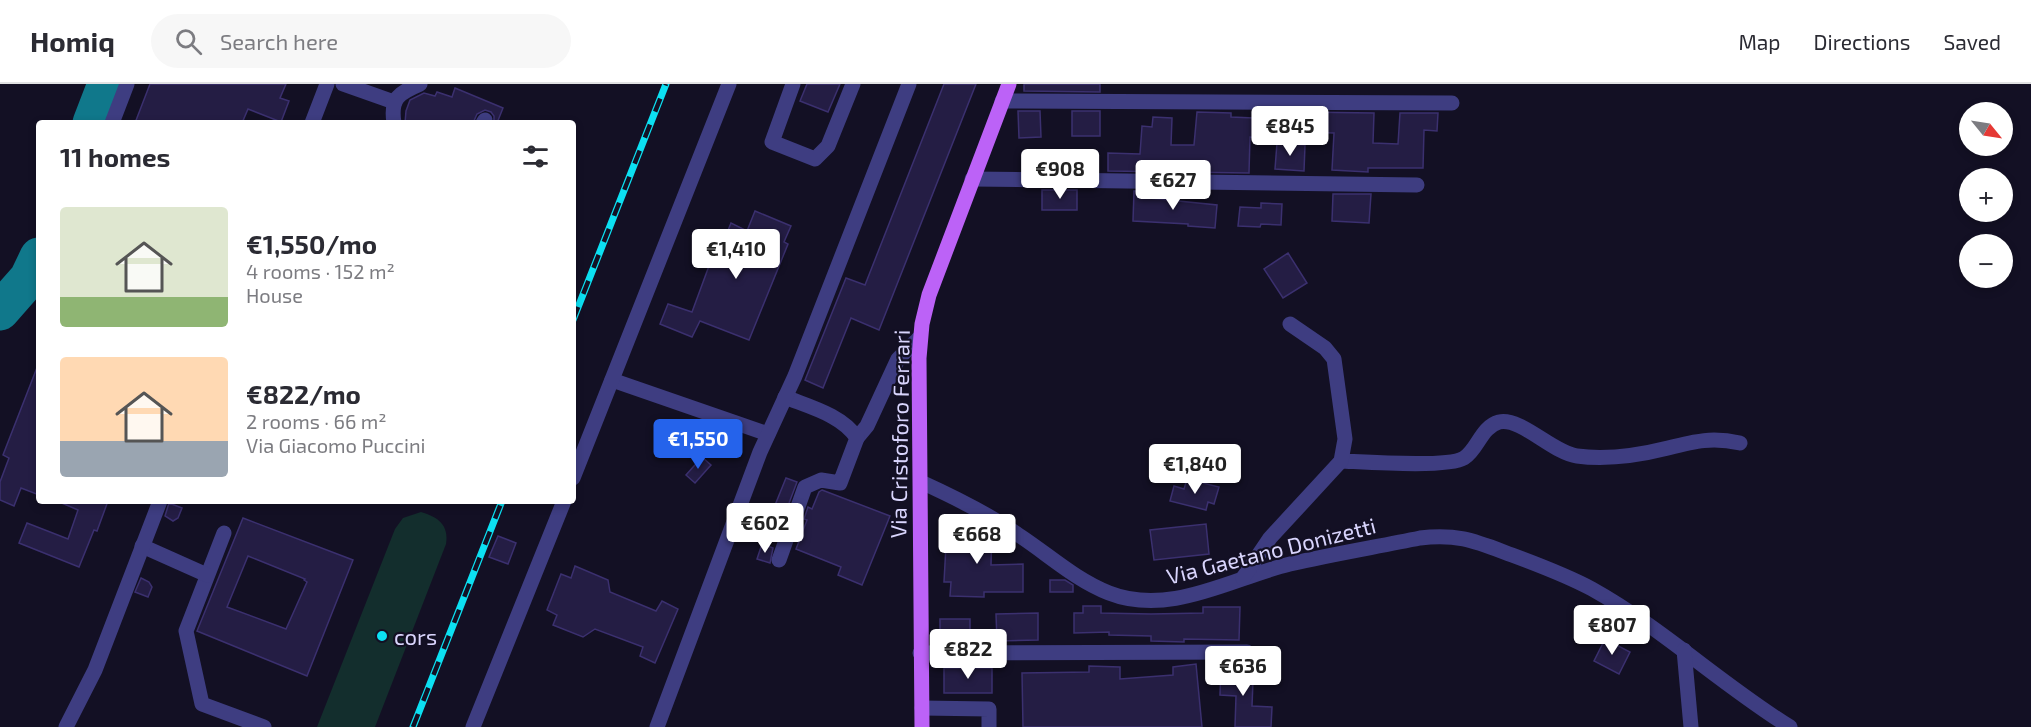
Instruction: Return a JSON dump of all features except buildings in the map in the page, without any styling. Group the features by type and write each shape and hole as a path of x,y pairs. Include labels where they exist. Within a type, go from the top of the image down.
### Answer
{"main road":[{"name":"Via Cristoforo Ferrari","path":"922,727 920,337 932,286 1009,84"}],"street":[{"path":"113,120 127,84"},
{"path":"313,120 327,84"},
{"path":"343,84 394,102"},
{"path":"393,120 394,102 403,91 420,84"},
{"path":"576,470 729,84"},
{"path":"793,84 772,142 815,159 828,146 853,84"},
{"path":"657,727 760,452 795,376 909,84"},
{"path":"1002,101 1452,103"},
{"path":"972,179 1417,185"},
{"path":"1243,578 1265,544 1341,461 1345,439 1334,359 1325,348 1290,324"},
{"path":"779,560 806,487 820,480 840,483 857,438 867,426 898,359 920,337"},
{"path":"612,380 768,434"},
{"path":"785,396 822,411 850,427 857,438"},
{"path":"1341,461 1433,463 1457,461 1468,455 1488,429 1503,422 1519,427 1565,453 1580,457 1631,454 1708,439 1740,443"},
{"name":"Via Gaetano Donizetti","path":"921,482 988,515 1079,578 1112,594 1145,600 1175,599 1197,594 1299,562 1419,538 1458,537 1527,560 1578,582 1611,601 1683,650 1790,727"},
{"path":"66,727 95,670 159,504"},
{"path":"473,727 563,504"},
{"path":"224,533 186,631 202,704 264,727"},
{"path":"142,546 207,575"},
{"path":"1683,650 1691,727"},
{"path":"920,653 1247,652"},
{"path":"922,708 989,709 989,727"}],"green space":[{"name":"cors","path":"421,512 441,523 446,532 446,544 375,727 317,727 395,529 403,518"}],"taxiway":[{"path":"93,120 107,84"},
{"path":"0,311 29,278 36,263"}],"railway":[{"path":"576,312 666,84"},
{"path":"413,727 501,504"}],"place":[{"name":"cors","path":"382,636"}]}
